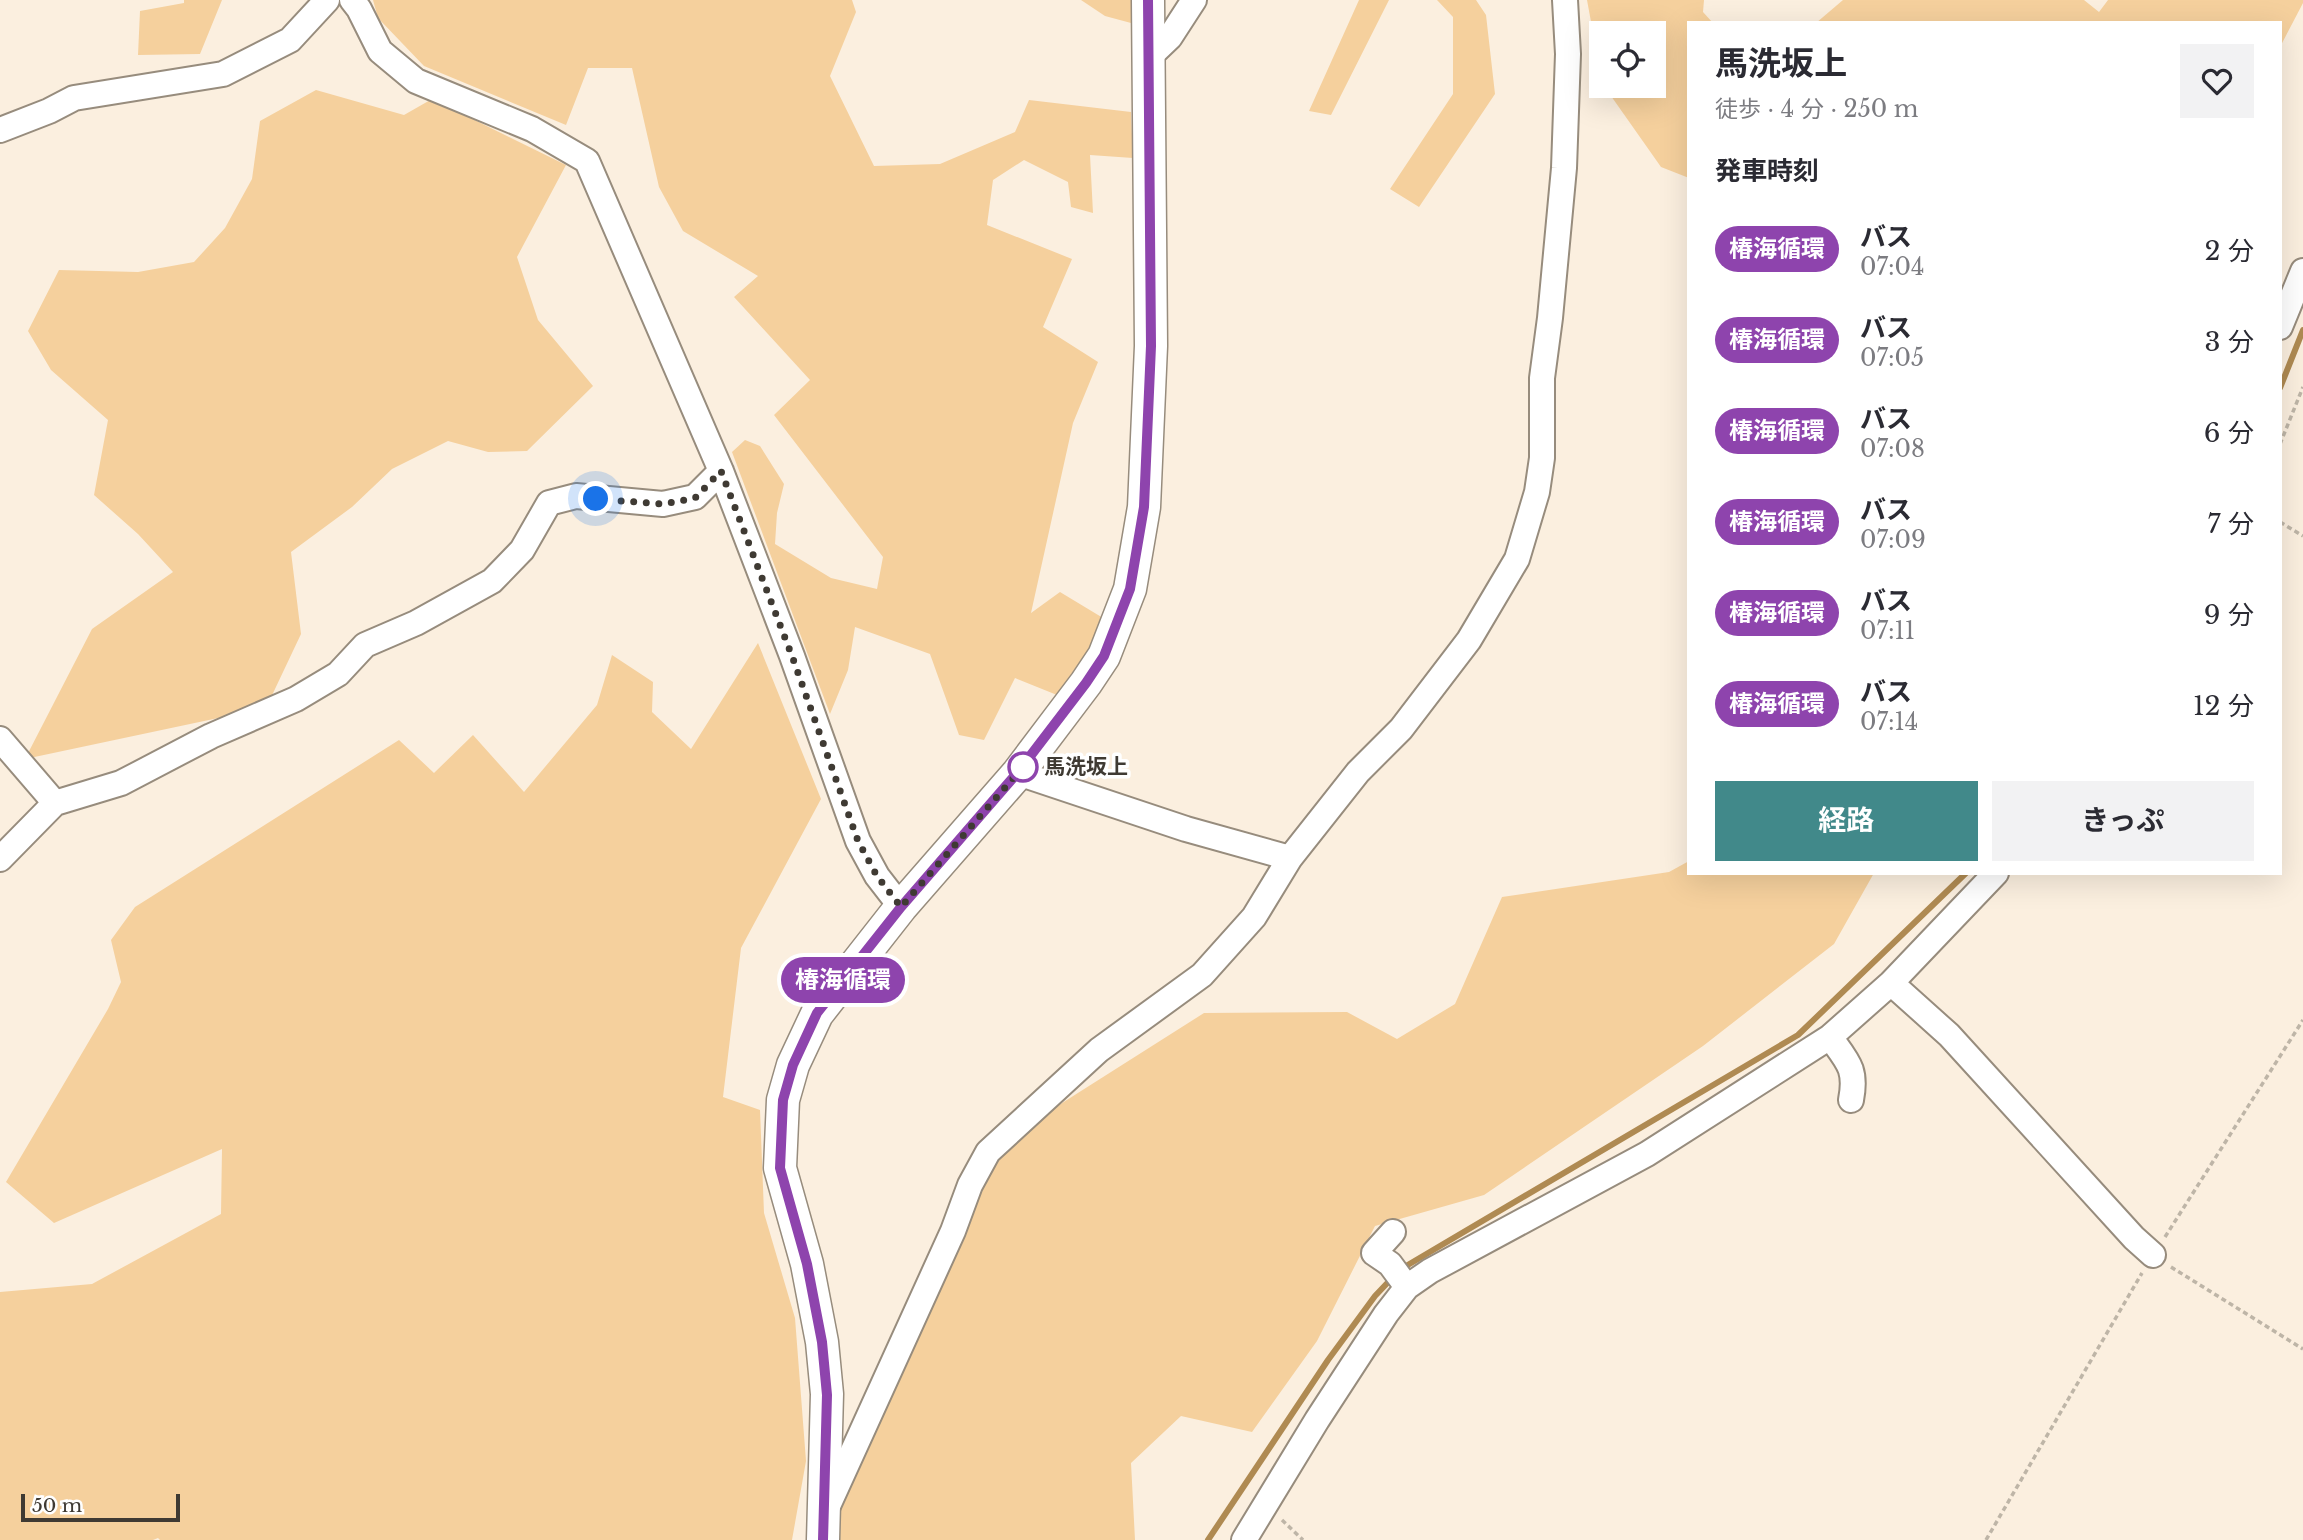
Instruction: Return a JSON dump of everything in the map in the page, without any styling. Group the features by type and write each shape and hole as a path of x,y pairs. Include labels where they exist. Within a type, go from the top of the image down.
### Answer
{"main road":[{"path":"824,1526 827,1395 822,1342 807,1264 780,1168 783,1100 793,1065 817,1013 901,907 1018,772 1086,683 1104,656 1130,589 1144,507 1151,346 1148,0"}],"street":[{"path":"0,130 74,98 223,74 290,40 327,0"},
{"path":"352,0 380,51 416,81 532,128 587,161 721,471 792,656 858,841 877,876 901,907"},
{"path":"1148,58 1170,37 1194,0"},
{"path":"824,1526 953,1231 970,1185 988,1152 1098,1050 1202,975 1254,917 1290,858 1358,772 1401,729 1460,651 1517,559 1538,492 1542,458 1542,377 1564,168 1568,54 1564,0"},
{"path":"2282,322 2303,271"},
{"path":"0,859 55,803 121,783 211,736 296,699 338,674 365,645 416,623 492,581 522,550 549,503 576,496 663,504 695,498 721,471"},
{"path":"0,739 55,803"},
{"path":"1018,772 1186,829 1290,858"},
{"path":"1244,1540 1317,1420 1407,1287 1430,1271 1647,1154 1830,1037 1891,983 1994,875"},
{"path":"1891,983 1949,1035 2134,1238 2153,1255"},
{"path":"1830,1037 1848,1062 1855,1080 1851,1100"},
{"path":"1393,1232 1374,1252 1390,1264 1407,1287"}],"path":[{"path":"2282,439 2303,387"},
{"path":"2282,523 2303,536"},
{"path":"1986,1540 2153,1255 2303,1020"},
{"path":"2153,1255 2303,1349"},
{"path":"1266,1505 1303,1540"}],"shaded area":[{"path":"184,0 222,0 200,54 138,55 140,11 184,3"},
{"path":"373,0 852,0 856,12 830,76 874,166 940,164 1015,132 1029,100 1131,112 1133,158 1090,155 1093,213 1071,207 1068,182 1024,160 993,180 987,225 1072,259 1043,327 1098,362 1073,423 1031,613 1060,592 1108,621 1057,695 1015,678 984,740 959,735 930,654 855,627 848,670 830,714 732,452 745,440 760,446 784,484 777,513 775,544 831,578 877,589 883,557 774,415 810,380 734,297 758,276 683,231 659,187 632,68 588,68 566,125 424,66 378,18"},
{"path":"1081,0 1131,0 1131,23 1105,16"},
{"path":"1359,0 1389,0 1331,115 1309,111"},
{"path":"1437,0 1476,0 1486,15 1495,94 1419,207 1390,189 1453,94 1453,17"},
{"path":"1587,0 1704,0 1703,12 1711,21 1687,21 1687,177 1661,167 1612,98 1666,98 1666,21 1591,21"},
{"path":"1843,0 2084,0 2099,12 2108,0 2303,0 2282,43 2282,21 1818,21"},
{"path":"316,90 404,115 432,99 566,165 517,257 538,320 593,386 527,451 488,452 448,441 392,469 352,507 291,552 301,634 266,708 25,759 92,629 173,572 138,534 94,495 108,420 51,370 28,331 59,270 138,272 194,262 225,228 252,179 260,121"},
{"path":"758,643 821,799 741,948 723,1097 760,1110 764,1213 795,1318 806,1461 792,1540 0,1540 0,1292 92,1284 221,1214 222,1149 54,1223 6,1182 108,1009 121,982 111,940 135,907 399,740 434,773 473,735 524,792 597,705 612,655 653,682 652,712 691,749"},
{"path":"1687,862 1687,875 1873,875 1834,944 1703,1046 1484,1195 1375,1226 1317,1341 1252,1432 1181,1416 1131,1463 1135,1540 821,1540 996,1145 1204,1013 1347,1012 1397,1039 1455,1004 1502,897 1669,872"}],"waterway":[{"path":"2282,383 2303,330"},
{"path":"1401,1269 1798,1035 1964,875"},
{"path":"1208,1540 1328,1360 1375,1296 1393,1277"}],"bus line":[{"name":"椿海循環","path":"823,1540 827,1395 822,1342 807,1264 780,1168 783,1100 793,1065 817,1013 901,907 1018,772 1086,683 1104,656 1130,589 1144,507 1151,346 1148,0"}],"place":[{"name":"馬洗坂上","path":"1023,767"}],"route":[{"path":"596,499 663,504 695,498 721,471 792,656 858,841 877,876 901,907 1023,767"}]}
